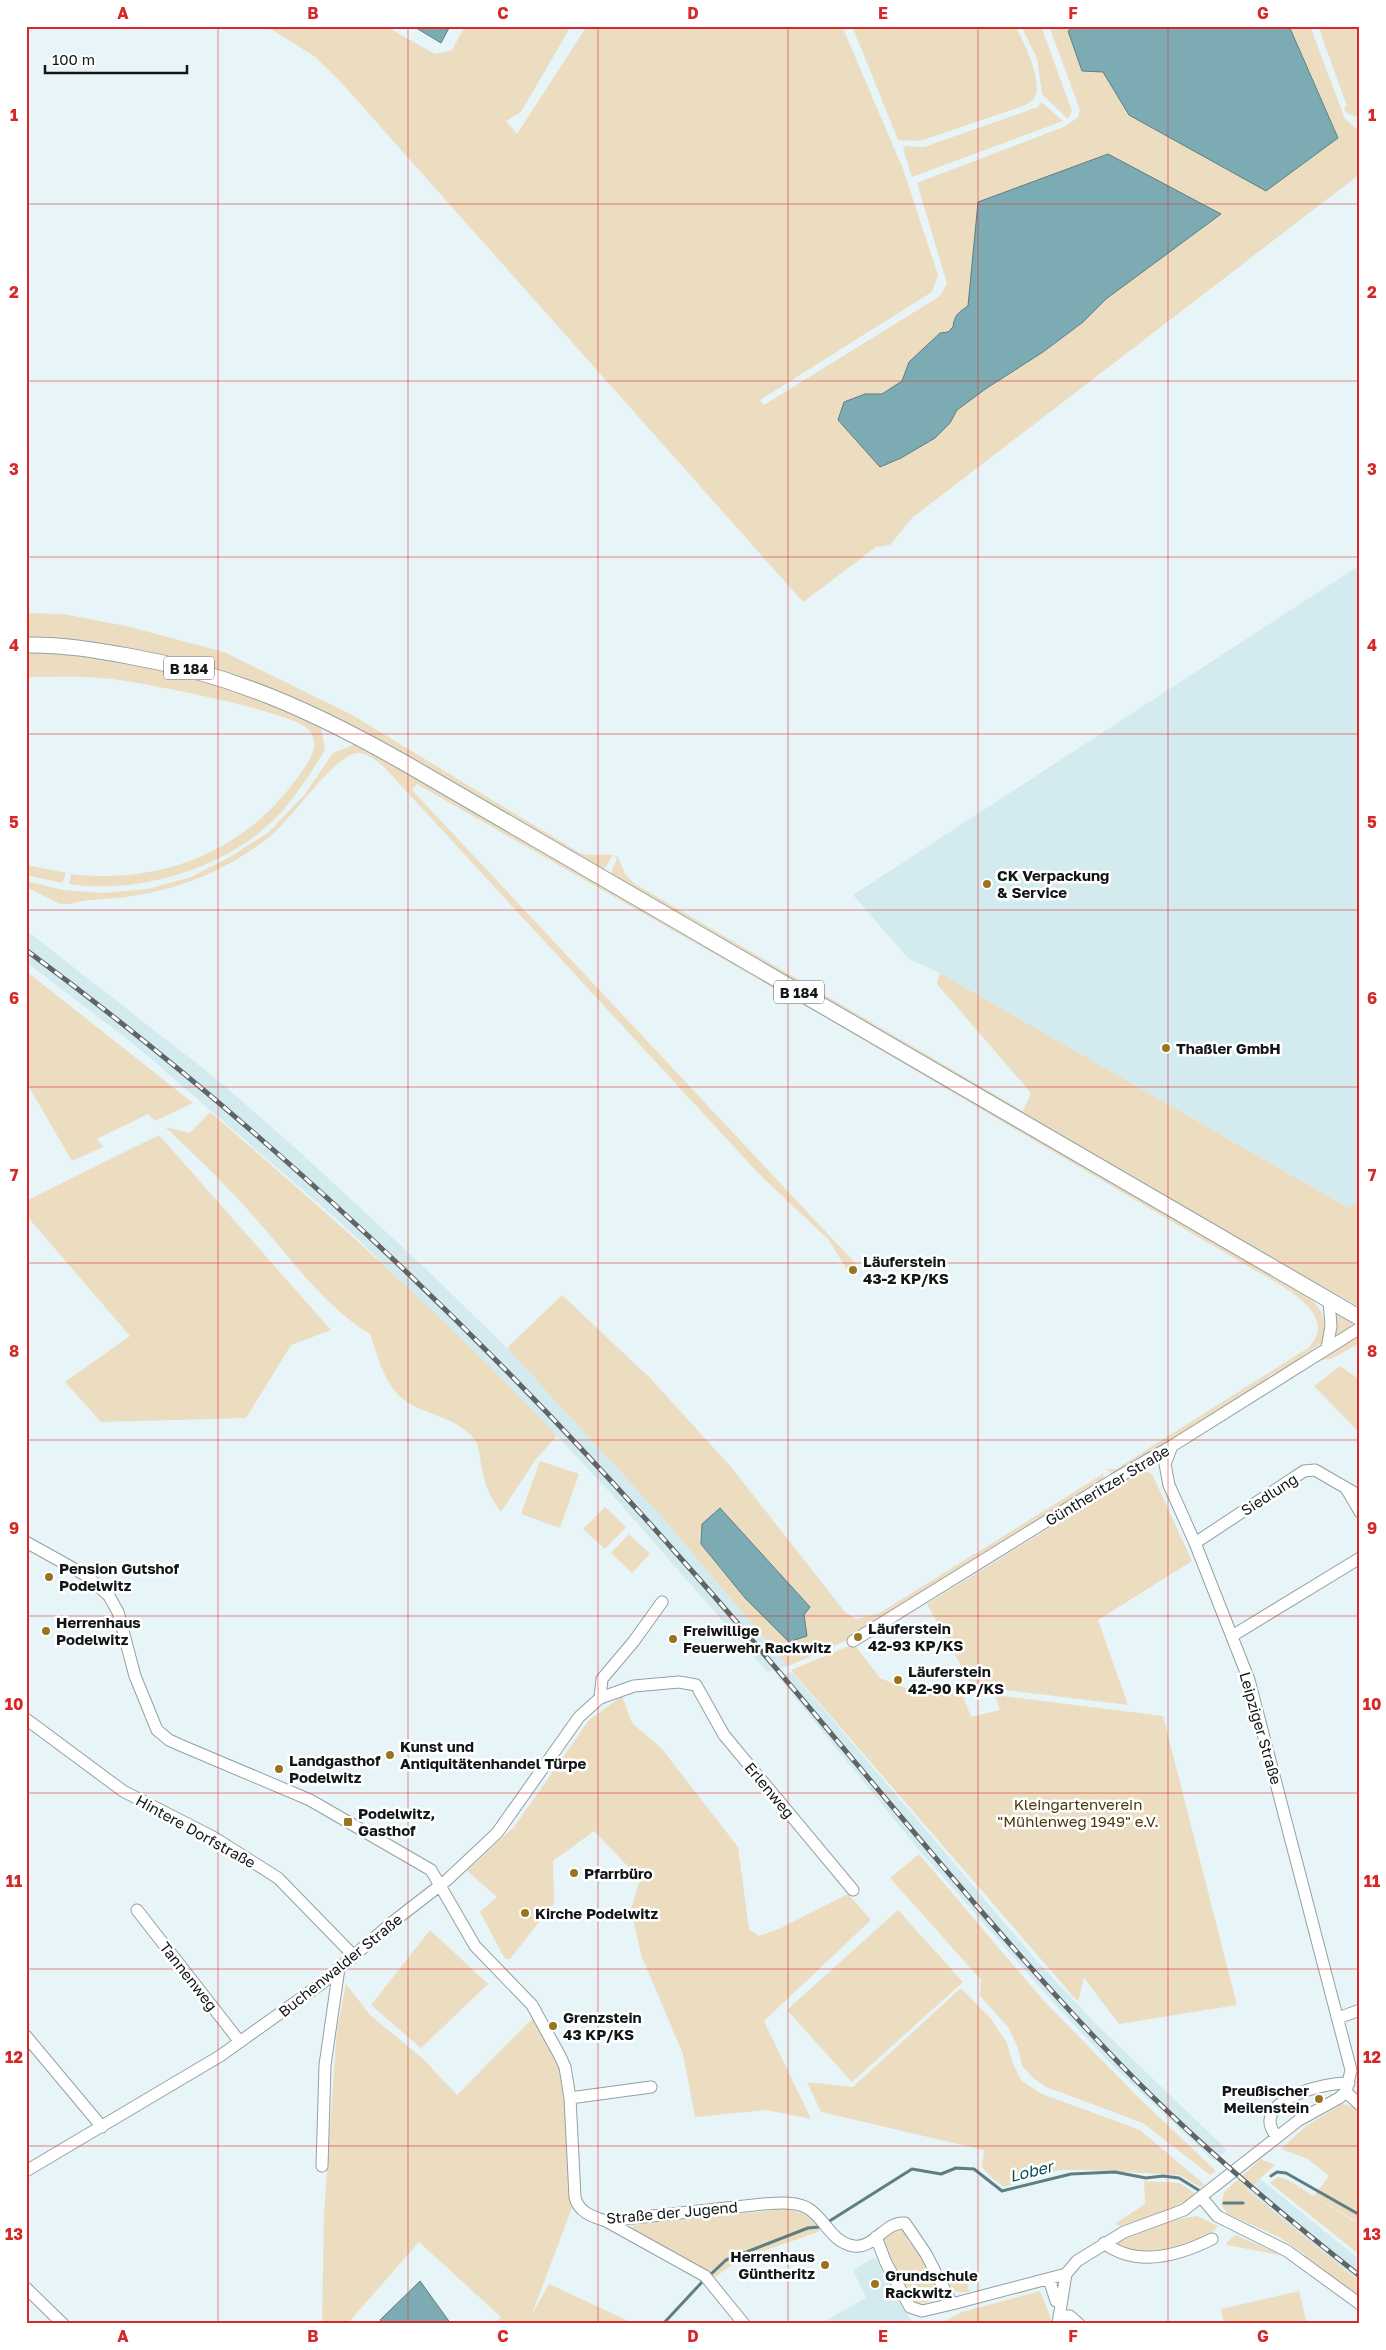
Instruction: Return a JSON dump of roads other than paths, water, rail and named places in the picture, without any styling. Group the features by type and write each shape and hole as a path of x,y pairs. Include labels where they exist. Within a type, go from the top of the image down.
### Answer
{"main road":[{"name":"B 184","path":"26,645 104,651 189,668 272,696 342,728 442,784 1360,1318"}],"street":[{"path":"1327,1348 1330,1326 1329,1301"},
{"name":"Güntheritzer Straße","path":"853,1641 1113,1480 1172,1446 1360,1328"},
{"name":"Leipziger Straße","path":"1172,1446 1165,1464 1166,1475 1253,1691 1350,2064 1348,2087"},
{"name":"Siedlung","path":"1195,1543 1304,1471 1315,1470 1360,1496"},
{"name":"Siedlung","path":"1346,1488 1360,1512"},
{"name":"Straße der Jugend","path":"26,1542 87,1576 109,1596 118,1612 134,1676 155,1725 163,1735 174,1742 310,1800 431,1870 475,1946 532,2005 560,2056 570,2098 576,2202 584,2212 606,2221 787,2203 808,2208 833,2235 848,2244 857,2246 876,2237 898,2222 905,2222 926,2254 952,2304"},
{"path":"1232,1636 1360,1558"},
{"path":"600,1698 602,1679 634,1641 662,1602"},
{"name":"Buchenwalder Straße","path":"26,2170 102,2127 240,2042 292,2006 354,1956 439,1885 497,1833 579,1717 600,1698 634,1686 679,1682 696,1685"},
{"name":"Erlenweg","path":"696,1685 724,1735 853,1890"},
{"name":"Hintere Dorfstraße","path":"26,1719 123,1791 213,1837 278,1878 354,1956"},
{"name":"Tannenweg","path":"137,1910 240,2042"},
{"path":"322,2166 325,2065 339,1968"},
{"path":"1338,2018 1360,2010"},
{"path":"26,2036 102,2127"},
{"path":"1276,2137 1270,2127 1271,2116 1281,2102 1323,2086 1348,2087"},
{"path":"570,2098 651,2087"},
{"path":"1348,2087 1360,2105"},
{"path":"1079,2324 1070,2316 1059,2319 1066,2274 1077,2261 1124,2232 1184,2210 1202,2198 1276,2137 1348,2087"},
{"path":"1202,2198 1217,2216 1287,2251 1360,2304"},
{"path":"606,2221 705,2276 744,2324"},
{"path":"876,2237 886,2263 910,2307 922,2311 1066,2274"},
{"path":"1104,2243 1112,2248 1151,2259 1163,2257 1212,2239"},
{"path":"1049,2279 1056,2301 1061,2302"},
{"path":"26,2288 63,2324"}],"water":[{"path":"413,26 450,26 441,43"},
{"path":"1075,26 1289,26 1338,138 1266,191 1129,115 1103,72 1082,71 1068,31"},
{"path":"1108,154 1221,214 1106,299 1083,322 1043,352 957,410 950,423 935,438 901,458 880,467 838,420 844,402 865,394 882,394 902,381 909,362 940,333 948,332 953,327 954,320 958,314 968,306 978,202"},
{"path":"720,1508 810,1607 804,1615 807,1636 789,1642 745,1598 701,1544 702,1524"},
{"path":"420,2281 451,2324 383,2324 380,2320"}],"waterway":[{"name":"Lober","path":"828,2222 912,2169 941,2174 956,2168 974,2169 1002,2191 1071,2174 1115,2172 1146,2178 1163,2176 1179,2178 1200,2191"},
{"name":"Lober","path":"1271,2176 1277,2172 1286,2173 1360,2215"},
{"name":"Lober","path":"1224,2203 1243,2203"},
{"name":"Lober","path":"710,2275 726,2260 808,2228 819,2227"},
{"name":"Lober","path":"663,2324 703,2281"}],"railway":[{"path":"26,950 116,1018 203,1089 371,1238 452,1316 609,1478 739,1624 952,1878 1119,2063 1147,2092 1236,2174 1360,2276"}],"place":[{"name":"CK Verpackung & Service","path":"987,884"},
{"name":"Thaßler GmbH","path":"1166,1048"},
{"name":"Läuferstein 43-2 KP/KS","path":"853,1270"},
{"name":"Pension Gutshof Podelwitz","path":"49,1577"},
{"name":"Herrenhaus Podelwitz","path":"46,1631"},
{"name":"Läuferstein 42-93 KP/KS","path":"858,1637"},
{"name":"Freiwillige Feuerwehr Rackwitz","path":"673,1639"},
{"name":"Läuferstein 42-90 KP/KS","path":"898,1680"},
{"name":"Kunst und Antiquitätenhandel Türpe","path":"390,1755"},
{"name":"Landgasthof Podelwitz","path":"279,1769"},
{"name":"Podelwitz, Gasthof","path":"348,1822"},
{"name":"Pfarrbüro","path":"574,1873"},
{"name":"Kirche Podelwitz","path":"525,1913"},
{"name":"Grenzstein 43 KP/KS","path":"553,2026"},
{"name":"Preußischer Meilenstein","path":"1319,2099"},
{"name":"Herrenhaus Güntheritz","path":"825,2265"},
{"name":"Grundschule Rackwitz","path":"875,2284"}],"park label":[{"name":"Kleingartenverein \"Mühlenweg 1949\" e.V.","path":"1078,1812"}]}
